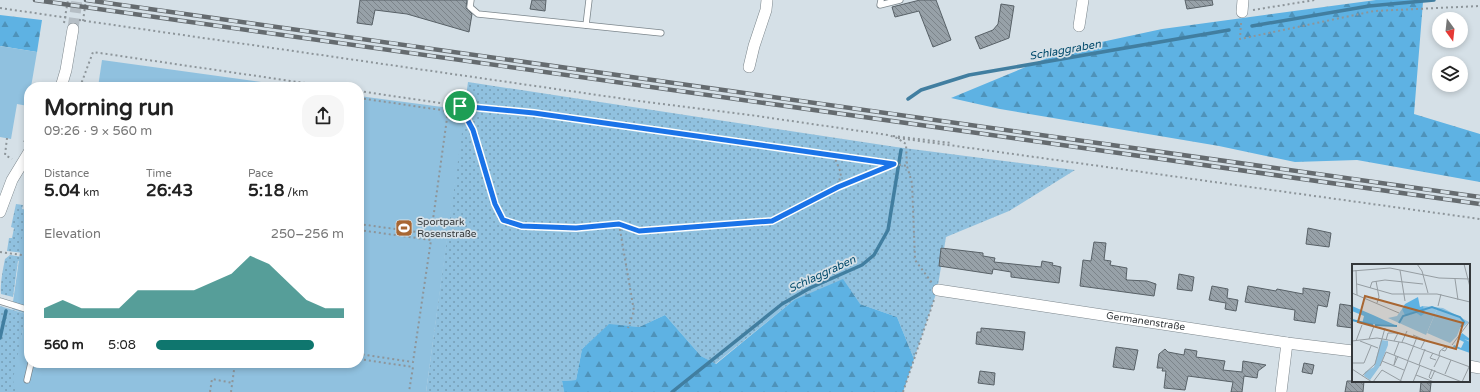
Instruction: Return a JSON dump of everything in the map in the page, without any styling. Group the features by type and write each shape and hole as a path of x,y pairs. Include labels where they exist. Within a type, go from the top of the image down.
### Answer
{"street":[{"path":"749,67 754,46 766,10 767,0"},
{"path":"1079,26 1083,0"},
{"path":"1242,12 1243,0"},
{"path":"62,82 73,29"},
{"path":"0,212 12,180 24,160"},
{"name":"Germanenstraße","path":"938,290 1287,343 1352,351"},
{"path":"1281,392 1287,343"},
{"path":"1470,366 1480,368"}],"lane":[{"path":"471,0 470,7 478,14 661,33"},
{"path":"586,25 589,0"},
{"path":"881,0 880,5 900,0"},
{"path":"0,301 24,308"},
{"path":"27,380 29,368"}],"path":[{"path":"1315,0 1242,12 1240,39 1374,11 1480,6"},
{"path":"0,8 61,17"},
{"path":"84,21 624,99 750,114 951,143"},
{"path":"82,82 93,52 298,82"},
{"path":"364,92 460,106 534,113 907,166"},
{"path":"364,99 448,111 431,234 364,225"},
{"path":"460,106 473,130 495,204 503,220 522,226 576,228 619,224 639,231 772,221 838,187 894,164"},
{"path":"888,135 897,138 1480,219"},
{"path":"7,138 5,155 13,160"},
{"path":"897,138 906,144 907,166 912,183 915,260 938,290 903,392"},
{"path":"834,155 841,173 838,187"},
{"path":"619,224 634,311 628,328"},
{"path":"364,231 431,240 413,362 364,355"},
{"path":"0,252 24,255"},
{"path":"364,360 413,367 409,392"},
{"path":"231,392 235,368"},
{"path":"210,392 212,379 233,383"}],"shaded area":[{"path":"0,46 37,52 32,82 24,82 24,105 17,104 11,139 0,137"},
{"path":"102,60 261,82 99,82"},
{"path":"468,82 896,147 1075,170 1009,211 946,237 937,291 914,359 897,317 860,304 794,300 715,364 701,356 665,315 639,327 609,325 582,349 576,380 562,381 564,392 426,392"},
{"name":"Sportpark Rosenstraße","path":"364,97 465,110 426,392 18,392 14,386 13,379 24,324 24,368 364,368"},
{"path":"16,204 23,205 24,253 7,251 9,238 12,238 14,228 11,227"},
{"name":"Sportpark Rosenstraße","path":"24,224 24,313 12,309"},
{"path":"10,255 24,257 24,259 18,261 13,297 1,294 1,281 5,259"},
{"path":"0,306 24,313 24,324 21,340 20,392 0,392"}],"green space":[{"path":"1376,0 1421,0 1423,2 1414,114 1480,134 1480,182 1357,160 1295,162 1219,146 1000,109 951,98 1069,49 1162,29"},
{"path":"0,15 42,20 37,52 0,46"},
{"path":"843,279 860,304 897,317 914,359 903,392 564,392 562,381 576,380 582,349 609,324 639,327 665,315 701,356 716,364 794,300"}],"building":[{"path":"360,0 467,0 466,8 472,14 469,32 407,14 375,10 372,25 357,23"},
{"path":"532,0 546,0 545,11 530,9"},
{"path":"920,0 936,0 951,40 933,47 919,11 895,17 892,7"},
{"path":"1185,0 1212,0 1213,5 1187,9"},
{"path":"1001,4 1014,6 1009,38 980,49 975,37 993,30 998,24"},
{"path":"1308,228 1331,233 1329,247 1306,244"},
{"path":"1094,242 1106,243 1104,260 1111,261 1110,265 1127,268 1127,280 1147,281 1156,284 1154,296 1080,286 1083,260 1091,261"},
{"path":"941,248 983,253 983,256 995,258 994,262 1041,267 1042,261 1053,263 1052,265 1061,267 1059,283 1011,277 1011,272 993,269 992,274 939,266"},
{"path":"1179,274 1194,277 1192,291 1177,289"},
{"path":"1212,286 1228,289 1227,298 1238,300 1236,311 1225,309 1226,303 1209,300"},
{"path":"1248,286 1276,291 1277,289 1303,294 1303,288 1330,292 1327,307 1318,305 1315,323 1294,320 1295,310 1245,302"},
{"path":"1340,304 1352,306 1352,328 1337,326"},
{"path":"981,328 1025,332 1023,350 976,344 977,332 981,332"},
{"path":"1116,347 1138,350 1134,370 1113,367"},
{"path":"1165,349 1168,352 1184,355 1185,349 1197,351 1196,357 1225,361 1223,370 1242,372 1243,361 1266,365 1258,371 1257,378 1244,376 1242,392 1231,392 1233,382 1188,376 1185,390 1164,388 1166,371 1162,371 1163,368 1157,368 1159,354"},
{"path":"1304,363 1314,365 1312,374 1302,372"},
{"path":"980,371 995,373 994,385 978,383"},
{"path":"1347,381 1364,382 1363,392 1345,392"},
{"path":"1421,382 1431,383 1430,392 1420,392"}],"waterway":[{"name":"Schlaggraben","path":"1252,26 1369,6 1434,0"},
{"name":"Schlaggraben","path":"908,99 921,90 969,75 1229,30"},
{"name":"Schlaggraben","path":"672,392 782,304 810,288 862,265 874,255 888,230 901,150"},
{"name":"Schlaggraben","path":"0,338 6,311"}],"tunnel":[{"path":"73,29 77,0"}],"railway":[{"path":"35,0 1480,204"},
{"path":"86,0 1480,197"}],"place":[{"name":"Sportpark Rosenstraße","path":"404,228"}],"route":[{"path":"460,106 534,113 894,164 838,187 772,221 639,231 619,224 576,228 522,226 503,220 495,204 473,130 460,106"}]}
